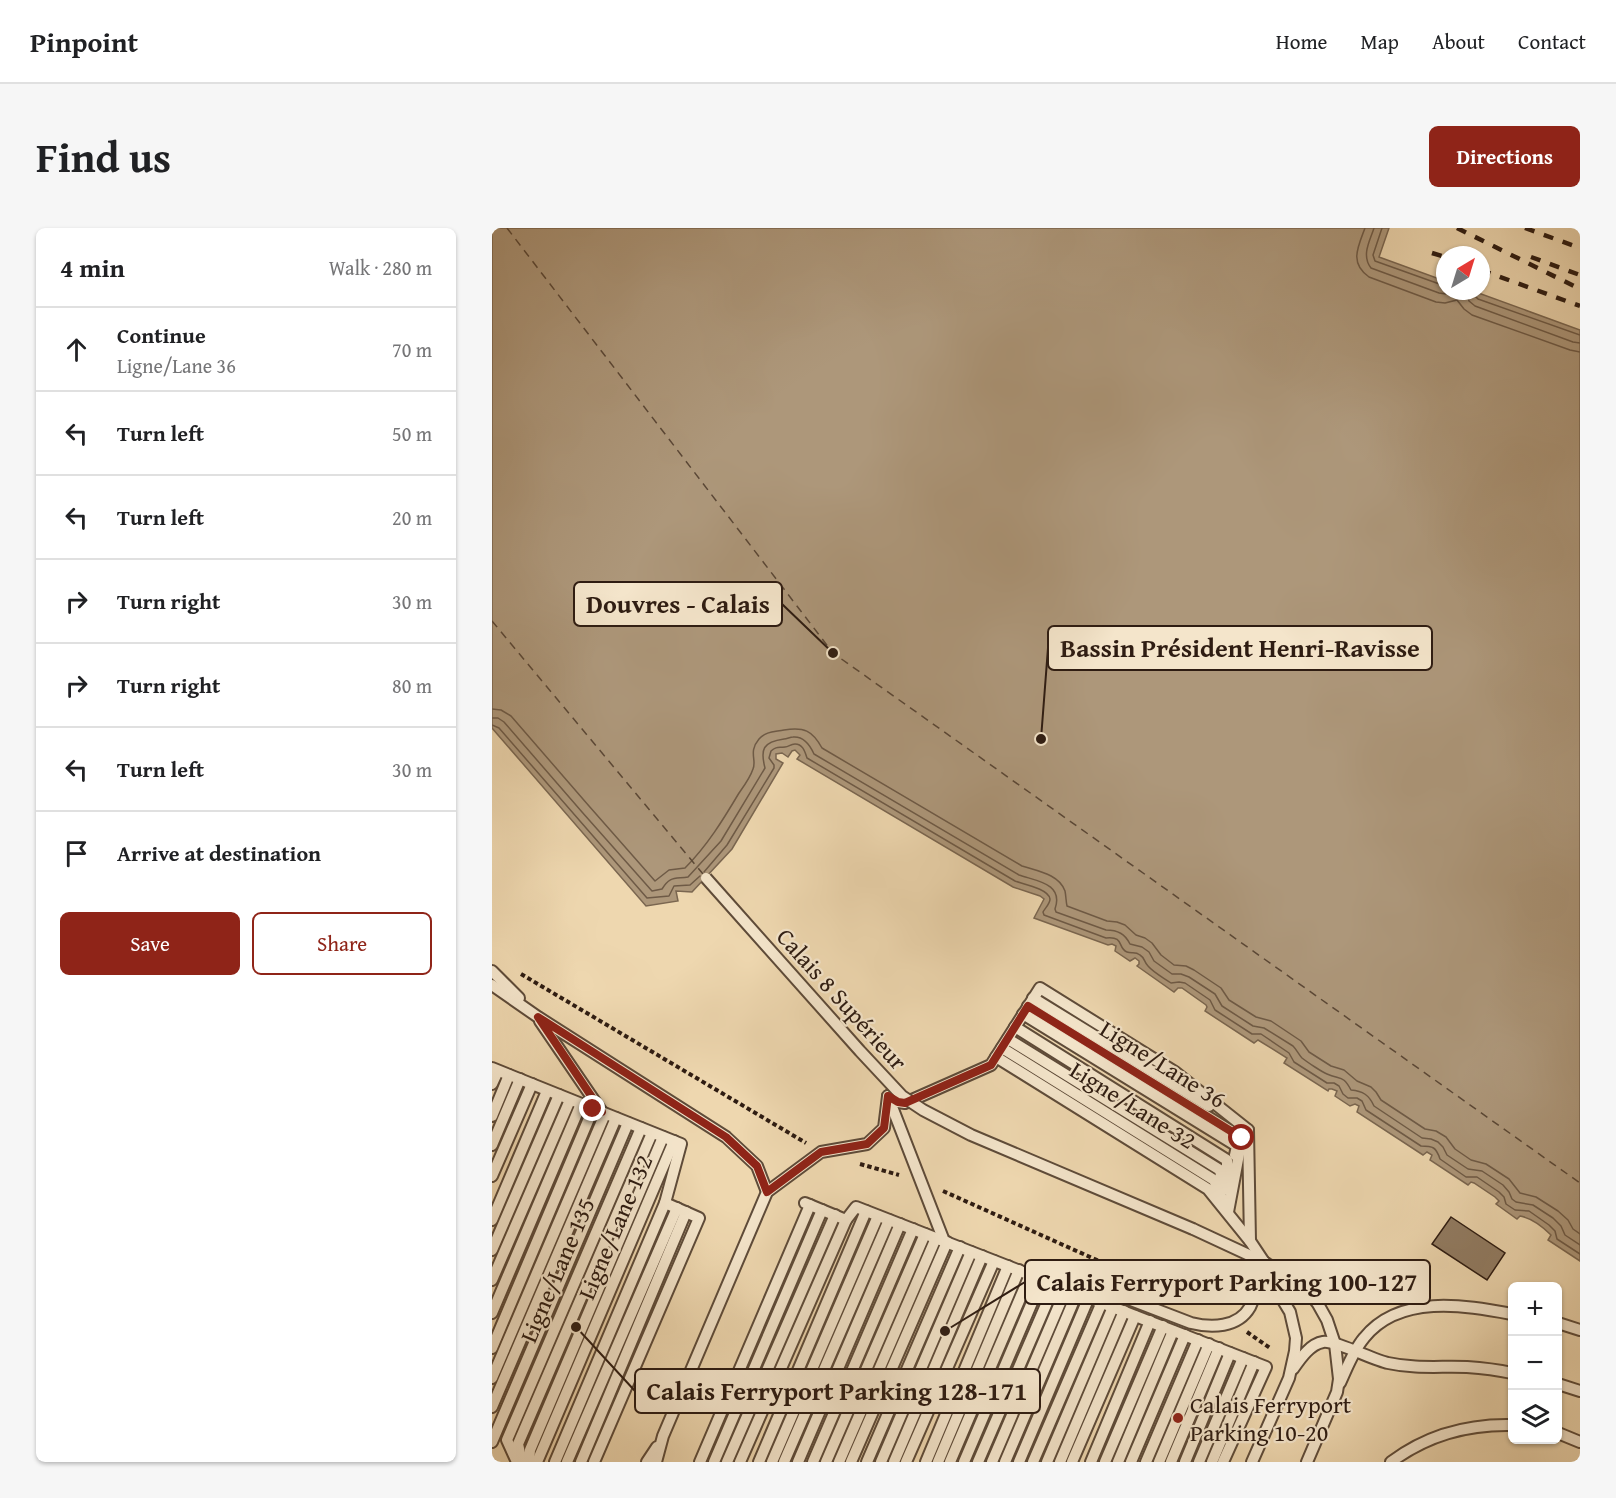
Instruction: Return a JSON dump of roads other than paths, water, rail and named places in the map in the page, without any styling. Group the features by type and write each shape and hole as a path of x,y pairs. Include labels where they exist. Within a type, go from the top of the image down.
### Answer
{"lane":[{"name":"Calais 8 Supérieur","path":"706,878 902,1096 923,1110 971,1135 1193,1229 1264,1262 1296,1281 1308,1291 1327,1320 1335,1344 1339,1379 1337,1392"},
{"path":"492,971 538,1017 604,1113"},
{"path":"492,985 726,1137 757,1166 767,1192"},
{"path":"888,1096 905,1103 991,1065 1040,988 1175,1072 1248,1130"},
{"path":"1028,1006 1248,1130"},
{"name":"Ligne/Lane 36","path":"1028,1006 1242,1138 1228,1212"},
{"path":"1015,1027 1227,1160 1228,1212"},
{"path":"1002,1048 1220,1170 1228,1212"},
{"path":"1002,1048 1208,1189 1250,1241 1264,1262 1290,1312 1296,1338 1289,1378"},
{"path":"492,1084 495,1069 681,1144 665,1203 555,1462"},
{"path":"492,1116 515,1077"},
{"path":"492,1145 515,1077"},
{"path":"492,1176 532,1084"},
{"path":"492,1220 547,1090"},
{"path":"492,1250 559,1095"},
{"path":"656,1462 663,1436 767,1192 821,1152 867,1144 884,1128 888,1096"},
{"path":"851,1462 942,1241 888,1096"},
{"path":"492,1280 570,1100"},
{"path":"492,1312 581,1104"},
{"path":"492,1348 604,1113"},
{"path":"492,1378 604,1113"},
{"path":"492,1407 604,1113"},
{"path":"492,1442 628,1123"},
{"name":"Ligne/Lane 135","path":"517,1462 507,1440 641,1128"},
{"path":"1248,1130 1250,1241"},
{"path":"522,1462 518,1444 657,1135"},
{"path":"529,1462 530,1450 657,1135"},
{"name":"Ligne/Lane 132","path":"537,1462 674,1141"},
{"path":"594,1462 699,1218 665,1203"},
{"path":"700,1462 808,1204 846,1220"},
{"path":"740,1462 846,1220 856,1207 1266,1366 1223,1462"},
{"path":"567,1462 681,1210"},
{"path":"581,1462 681,1210"},
{"path":"714,1462 822,1210"},
{"path":"759,1462 866,1211"},
{"path":"727,1462 835,1215"},
{"path":"772,1462 878,1216"},
{"path":"784,1462 894,1222"},
{"path":"798,1462 894,1222"},
{"path":"813,1462 913,1229"},
{"path":"826,1462 925,1234"},
{"path":"839,1462 942,1241"},
{"path":"867,1462 960,1247"},
{"path":"881,1462 971,1252"},
{"path":"894,1462 982,1256"},
{"path":"906,1462 994,1261"},
{"path":"964,1462 1047,1281 1052,1277 1079,1280 1191,1323 1215,1326 1233,1321 1249,1307 1264,1262"},
{"path":"926,1462 1014,1268"},
{"path":"938,1462 1014,1268"},
{"path":"950,1462 1030,1275"},
{"path":"978,1462 1047,1281"},
{"path":"992,1462 1072,1291"},
{"path":"1005,1462 1072,1291"},
{"path":"1019,1462 1089,1298"},
{"path":"1033,1462 1102,1302"},
{"path":"1307,1462 1355,1352 1366,1335 1376,1326 1400,1312 1412,1309 1449,1306 1508,1313"},
{"path":"1047,1462 1124,1311"},
{"path":"1060,1462 1124,1311"},
{"path":"1072,1462 1124,1311"},
{"path":"1091,1462 1150,1321"},
{"path":"1562,1325 1580,1330"},
{"path":"1106,1462 1168,1328"},
{"path":"1118,1462 1168,1328"},
{"path":"1131,1462 1185,1335"},
{"path":"1146,1462 1198,1340"},
{"path":"1252,1462 1289,1378 1299,1362 1314,1346 1324,1341 1379,1361 1402,1366 1467,1367 1508,1372"},
{"path":"1159,1462 1214,1346"},
{"path":"1171,1462 1214,1346"},
{"path":"1185,1462 1230,1353"},
{"path":"1199,1462 1249,1360"},
{"path":"1212,1462 1249,1360"},
{"path":"1562,1385 1580,1391"},
{"path":"1391,1462 1414,1447 1441,1435 1473,1427 1508,1425"},
{"path":"1562,1435 1580,1442"},
{"path":"647,1462 663,1436"}],"water":[{"path":"492,228 1389,228 1379,257 1436,278 1436,300 1490,300 1490,297 1580,330 1580,1261 1548,1240 1551,1235 1537,1223 1520,1216 1517,1219 1496,1204 1499,1201 1495,1197 1474,1183 1471,1182 1468,1185 1430,1160 1432,1155 1427,1152 1423,1155 1357,1112 1359,1106 1355,1104 1350,1106 1335,1096 1337,1091 1329,1089 1328,1091 1284,1063 1287,1058 1258,1040 1254,1043 1205,1011 1206,1005 1182,988 1174,992 1137,966 1139,961 1135,958 1130,961 1115,951 1116,946 1112,944 1108,945 1034,918 1044,899 1040,896 1013,887 797,759 800,755 795,750 788,757 782,753 776,754 776,759 783,763 732,849 692,892 676,891 678,901 646,906 492,728"}],"railway":[{"path":"1457,228 1580,289"},
{"path":"1525,228 1580,248"},
{"path":"1432,253 1436,254"},
{"path":"1531,257 1580,275"},
{"path":"1490,273 1580,306"}],"place":[{"name":"Douvres - Calais","path":"833,653"},
{"name":"Bassin Président Henri-Ravisse","path":"1041,739"},
{"name":"Calais Ferryport Parking 128-171","path":"576,1327"},
{"name":"Calais Ferryport Parking 100-127","path":"945,1331"},
{"name":"Calais Ferryport Parking 10-20","path":"1178,1418"}]}
